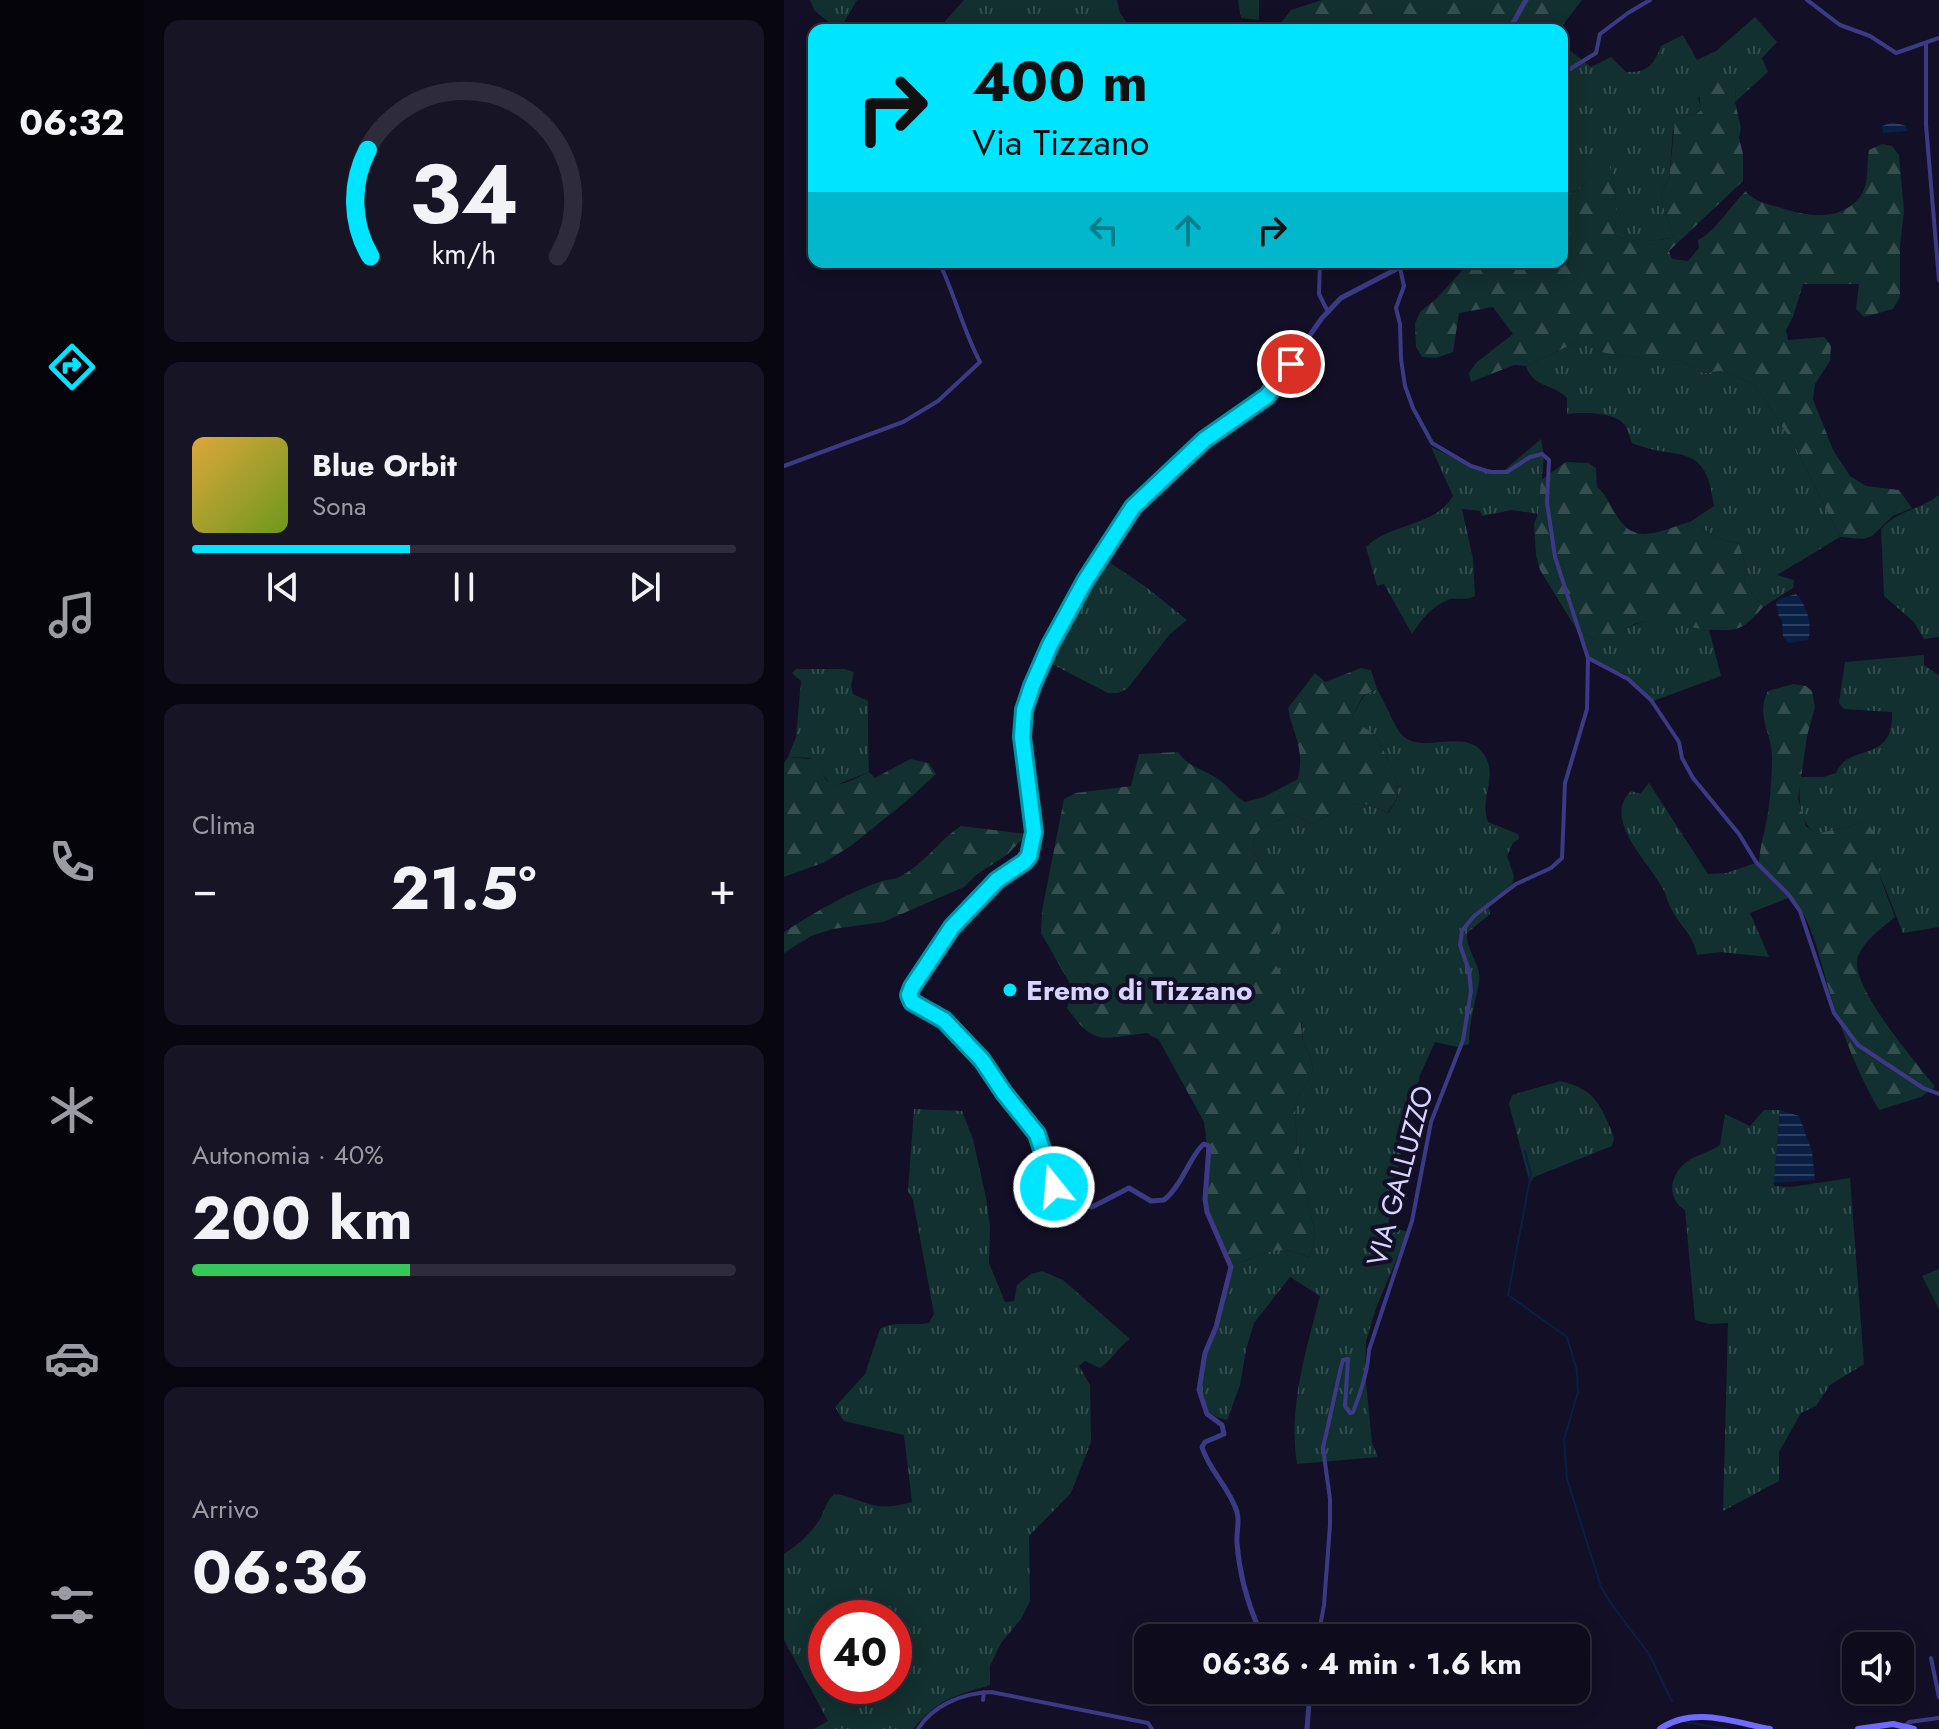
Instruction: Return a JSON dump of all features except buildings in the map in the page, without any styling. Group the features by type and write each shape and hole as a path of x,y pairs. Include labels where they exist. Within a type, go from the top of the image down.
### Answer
{"main road":[{"path":"1660,1729 1669,1723 1702,1716 1765,1729"},
{"path":"1858,1729 1885,1724 1914,1729"}],"street":[{"path":"1512,24 1526,0"},
{"path":"1568,70 1596,53 1600,34 1650,0"},
{"path":"1807,0 1840,25 1870,36 1886,50 1896,53 1939,38"},
{"path":"1926,44 1926,125 1939,280"},
{"path":"784,466 903,422 938,401 980,362 967,338 942,268"},
{"path":"1320,268 1319,294 1328,312"},
{"path":"1257,1624 1247,1598 1239,1554 1238,1516 1202,1447 1205,1442 1224,1434 1222,1425 1207,1414 1198,1383 1231,1267 1207,1212 1209,1146 1204,1144 1198,1148 1181,1182 1172,1194 1160,1202 1151,1201 1129,1188 1092,1207 1068,1204 1054,1187 1032,1126 971,1046 944,1020 912,1002 909,995 923,967 952,927 997,880 1029,856 1034,832 1022,737 1024,710 1050,645 1085,581 1133,507 1204,440 1267,396 1341,298 1400,268 1404,286 1396,308 1405,386 1432,443 1471,466 1490,472 1507,472 1530,457 1542,454 1549,460 1547,502 1555,557 1588,658 1628,679 1651,700 1679,742 1682,758 1693,778 1739,834 1756,862 1788,894 1800,911 1834,1013 1858,1045 1923,1088 1939,1094"},
{"name":"VIA GALLUZZO","path":"1321,1624 1330,1525 1323,1448 1341,1367 1343,1360 1348,1359 1345,1406 1350,1413 1358,1399 1368,1368 1369,1350 1412,1221 1431,1122 1463,1040 1471,991 1469,971 1460,945 1462,931 1474,916 1516,884 1551,868 1562,858 1565,783 1587,709 1588,658"},
{"path":"1931,1658 1939,1697"},
{"path":"983,1700 984,1692"},
{"path":"918,1729 932,1712 944,1705 984,1692 1117,1716 1148,1723 1152,1729"},
{"path":"1307,1729 1309,1704"},
{"path":"1905,1726 1909,1722 1939,1718"}],"green space":[{"path":"810,0 857,0 843,24 831,24 815,11"},
{"path":"964,0 1117,0 1120,13 1128,24 942,24"},
{"path":"1238,0 1259,0 1259,20 1241,18"},
{"path":"1322,0 1582,0 1564,24 1280,24 1291,10"},
{"path":"1755,17 1777,42 1762,58 1768,72 1735,102 1736,87 1698,97 1701,109 1695,115 1684,114 1673,131 1669,179 1660,194 1673,238 1636,241 1614,235 1615,196 1607,158 1578,191 1568,193 1568,49 1591,67 1611,57 1626,72 1649,66 1661,46 1683,35 1697,60 1716,51"},
{"path":"1704,74 1727,76 1736,87 1743,181 1669,251 1672,259 1688,261 1699,248 1698,240 1717,225 1746,191 1760,202 1788,210 1810,215 1831,214 1851,206 1862,193 1869,150 1882,144 1892,146 1899,155 1904,211 1900,297 1893,309 1864,317 1856,309 1859,284 1803,284 1786,330 1788,340 1824,337 1831,345 1830,361 1815,384 1813,399 1833,450 1850,476 1866,486 1899,490 1912,508 1893,516 1872,536 1863,539 1840,537 1793,443 1754,384 1721,371 1703,373 1681,361 1595,351 1591,341 1579,341 1526,366 1514,365 1471,382 1469,373 1477,362 1513,334 1493,307 1459,313 1453,352 1436,358 1422,357 1416,347 1415,324 1420,312 1464,268 1568,268 1568,193 1578,191 1607,157 1615,196 1614,235 1636,241 1673,238 1660,194 1669,179 1675,120 1684,114 1695,115 1701,110 1698,84"},
{"path":"1579,341 1592,341 1596,351 1681,361 1703,373 1721,371 1754,384 1793,443 1840,537 1777,575 1794,580 1793,588 1763,607 1744,583 1747,570 1739,544 1719,538 1690,522 1714,506 1710,485 1697,462 1687,456 1632,443 1624,424 1613,417 1589,413 1567,414 1567,398 1538,382 1529,373 1526,366"},
{"path":"1541,439 1544,456 1538,514 1512,510 1482,516 1480,511 1462,509 1473,559 1475,596 1450,599 1438,605 1423,618 1412,634 1384,584 1377,586 1366,547 1388,533 1435,514 1453,496 1431,447 1472,466 1502,472"},
{"path":"1566,462 1588,463 1596,468 1597,487 1619,519 1634,532 1652,533 1690,522 1719,538 1739,544 1747,570 1744,583 1763,607 1746,624 1733,630 1646,621 1621,631 1607,643 1577,630 1540,570 1536,555 1534,524 1541,480"},
{"path":"1939,495 1939,637 1924,639 1914,622 1884,596 1881,529 1895,517"},
{"path":"1100,556 1187,620 1170,634 1127,689 1118,693 1108,693 1044,660"},
{"path":"1653,619 1709,629 1721,676 1653,701 1624,674 1593,662 1586,654 1577,630 1595,640"},
{"path":"1924,655 1924,665 1939,675 1939,927 1903,933 1879,873 1866,822 1816,834 1803,816 1800,777 1823,777 1836,773 1851,758 1879,746 1891,729 1892,712 1844,709 1839,703 1845,662"},
{"path":"1361,668 1371,670 1377,689 1363,696 1352,716 1375,736 1388,760 1398,790 1393,805 1387,813 1365,804 1348,805 1312,824 1294,814 1260,830 1252,852 1261,861 1284,862 1291,877 1293,903 1289,914 1256,957 1269,959 1278,968 1299,1007 1303,1043 1310,1055 1313,1071 1295,1102 1297,1153 1315,1233 1313,1249 1308,1257 1285,1250 1231,1264 1203,1202 1209,1161 1204,1122 1159,1040 1147,1033 1110,1038 1094,1035 1067,1008 1073,989 1041,933 1042,911 1064,799 1076,793 1131,786 1139,754 1178,752 1221,781 1245,802 1264,797 1298,779 1299,750 1288,708 1315,673 1325,682"},
{"path":"796,669 845,669 854,672 853,694 868,701 869,772 836,785 830,784 810,758 788,757 796,737 801,681 792,673"},
{"path":"1793,684 1806,686 1812,691 1815,707 1807,736 1798,799 1806,826 1816,834 1866,822 1874,832 1877,865 1895,917 1864,945 1858,957 1858,970 1873,1004 1935,1087 1921,1097 1879,1110 1845,1036 1808,922 1793,899 1759,862 1768,813 1772,764 1764,700 1768,691"},
{"path":"1377,689 1404,737 1423,743 1457,741 1478,747 1485,756 1490,772 1486,805 1488,822 1518,834 1519,839 1513,843 1507,856 1514,876 1512,885 1488,904 1490,914 1467,933 1479,976 1469,1044 1457,1047 1435,1042 1408,1113 1388,1226 1408,1232 1376,1308 1366,1341 1365,1372 1372,1443 1378,1457 1297,1464 1297,1400 1320,1296 1290,1277 1254,1323 1240,1385 1227,1420 1212,1414 1204,1404 1201,1392 1204,1361 1231,1264 1276,1250 1308,1257 1313,1249 1315,1233 1297,1153 1295,1102 1313,1071 1310,1055 1303,1043 1302,1024 1255,957 1279,929 1289,911 1290,874 1261,861 1252,852 1260,830 1294,814 1312,824 1348,805 1364,805 1388,813 1398,796 1395,777 1375,736 1352,716 1364,696"},
{"path":"788,757 820,760 826,779 837,784 869,772 875,778 910,759 929,763 936,774 852,845 825,862 784,877 784,763"},
{"path":"1649,783 1708,874 1726,873 1759,862 1793,896 1750,913 1769,957 1720,952 1697,955 1663,889 1625,827 1623,802 1631,791 1640,794"},
{"path":"961,826 1027,834 1008,854 976,875 964,887 883,922 833,929 811,936 784,953 784,932 854,892 906,873"},
{"path":"1560,1081 1581,1088 1594,1098 1612,1132 1612,1146 1534,1177 1530,1184 1509,1104 1512,1095"},
{"path":"914,1109 962,1111 973,1139 986,1198 990,1226 989,1263 1005,1302 1014,1301 1017,1285 1031,1274 1042,1271 1063,1280 1130,1339 1100,1368 1085,1361 1079,1366 1090,1385 1091,1442 1071,1493 1029,1536 1030,1601 1021,1619 1001,1643 990,1666 990,1685 947,1700 913,1729 814,1729 828,1721 819,1704 912,1704 912,1600 808,1600 808,1684 784,1640 784,1554 814,1528 834,1494 877,1506 912,1502 904,1435 844,1421 835,1407 865,1374 880,1329 891,1325 929,1323 934,1314 913,1200 908,1191"},
{"path":"1764,1110 1780,1110 1774,1186 1791,1187 1850,1178 1864,1364 1830,1385 1816,1406 1801,1413 1779,1452 1779,1481 1723,1511 1728,1323 1709,1324 1695,1320 1685,1210 1678,1205 1672,1191 1675,1177 1684,1164 1720,1145 1725,1114 1750,1126"},
{"path":"1939,1269 1939,1309 1922,1276"}],"water":[{"path":"1893,122 1906,126 1907,131 1883,133 1882,126"},
{"path":"1796,594 1808,616 1810,628 1808,640 1789,643 1783,637 1782,620 1776,603 1779,599"},
{"path":"1780,1110 1799,1116 1812,1152 1815,1180 1774,1183"}],"waterway":[{"path":"1525,1151 1531,1174 1508,1295 1567,1337 1577,1371 1578,1392 1564,1440 1567,1479 1601,1587 1649,1654 1672,1701"},
{"path":"1685,1722 1726,1729"}],"place":[{"name":"Eremo di Tizzano","path":"1010,990"}],"route":[{"path":"1054,1187 1032,1126 971,1046 944,1020 912,1002 909,995 923,967 952,927 997,880 1024,862 1033,847 1033,816 1022,737 1024,710 1050,645 1085,581 1133,507 1204,440 1261,402 1291,364"}]}
